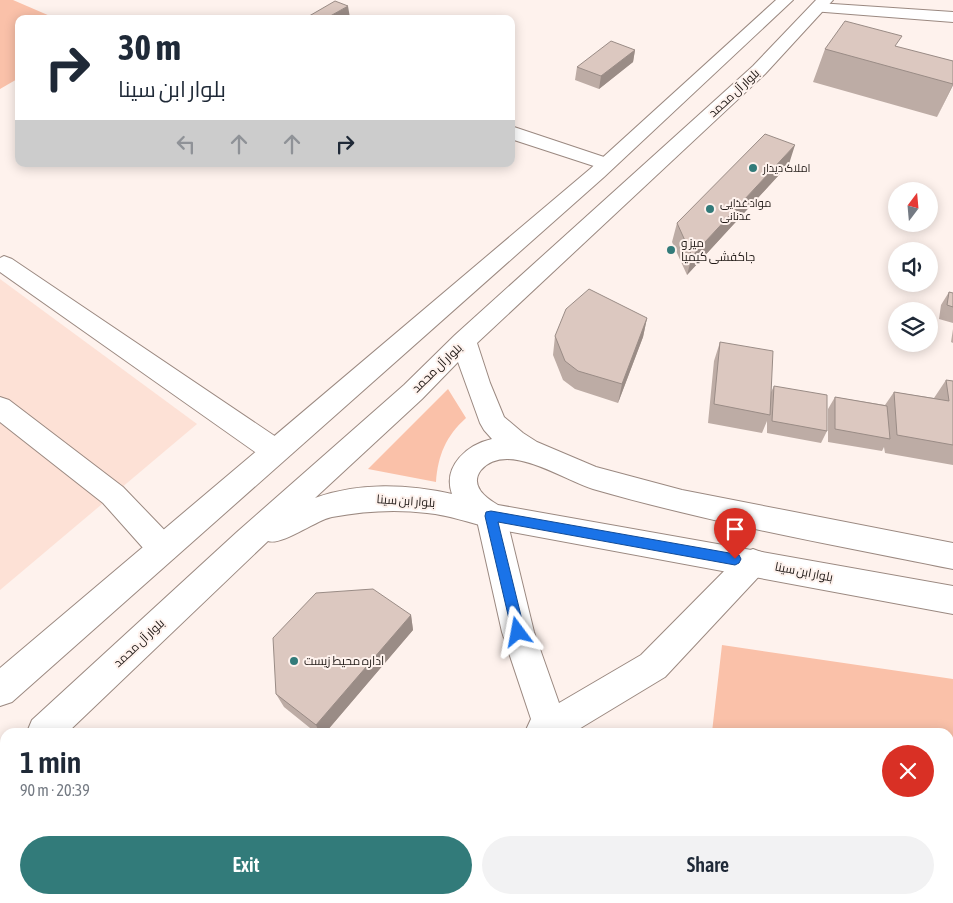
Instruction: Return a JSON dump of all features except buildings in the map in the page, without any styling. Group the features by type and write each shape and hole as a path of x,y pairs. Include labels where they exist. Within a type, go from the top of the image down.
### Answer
{"main road":[{"path":"0,690 606,164 785,0"},
{"path":"821,4 953,17"},
{"name":"بلوار آل محمد","path":"48,728 248,541 413,392 464,341 758,70 821,4"},
{"path":"676,100 710,114"},
{"path":"515,133 606,164"},
{"path":"4,264 275,451"},
{"path":"464,341 477,383 493,423 512,441 527,450"},
{"path":"0,407 113,496 163,549"},
{"path":"546,728 518,632 491,516 480,511 466,496 463,477 466,468 481,453 492,448 516,447 527,450 591,477 682,502 953,556"},
{"name":"بلوار ابن سینا","path":"248,541 326,506 380,498 429,501 491,516 754,562 953,600"},
{"path":"550,728 653,666 754,562"}],"shaded area":[{"path":"0,0 13,0 48,15 15,15 15,80 0,89"},
{"path":"0,279 197,424 0,590"},
{"path":"448,389 466,418 453,432 444,447 436,482 368,469"},
{"path":"722,645 953,679 953,728 712,728"}],"place":[{"name":"املاک دیدار","path":"753,168"},
{"name":"مواد غذایی عدنانی","path":"710,209"},
{"name":"میز و جاکفشی کیمیا","path":"671,250"},
{"name":"اداره محیط زیست","path":"294,661"}],"route":[{"path":"518,632 491,516 735,559"}]}
